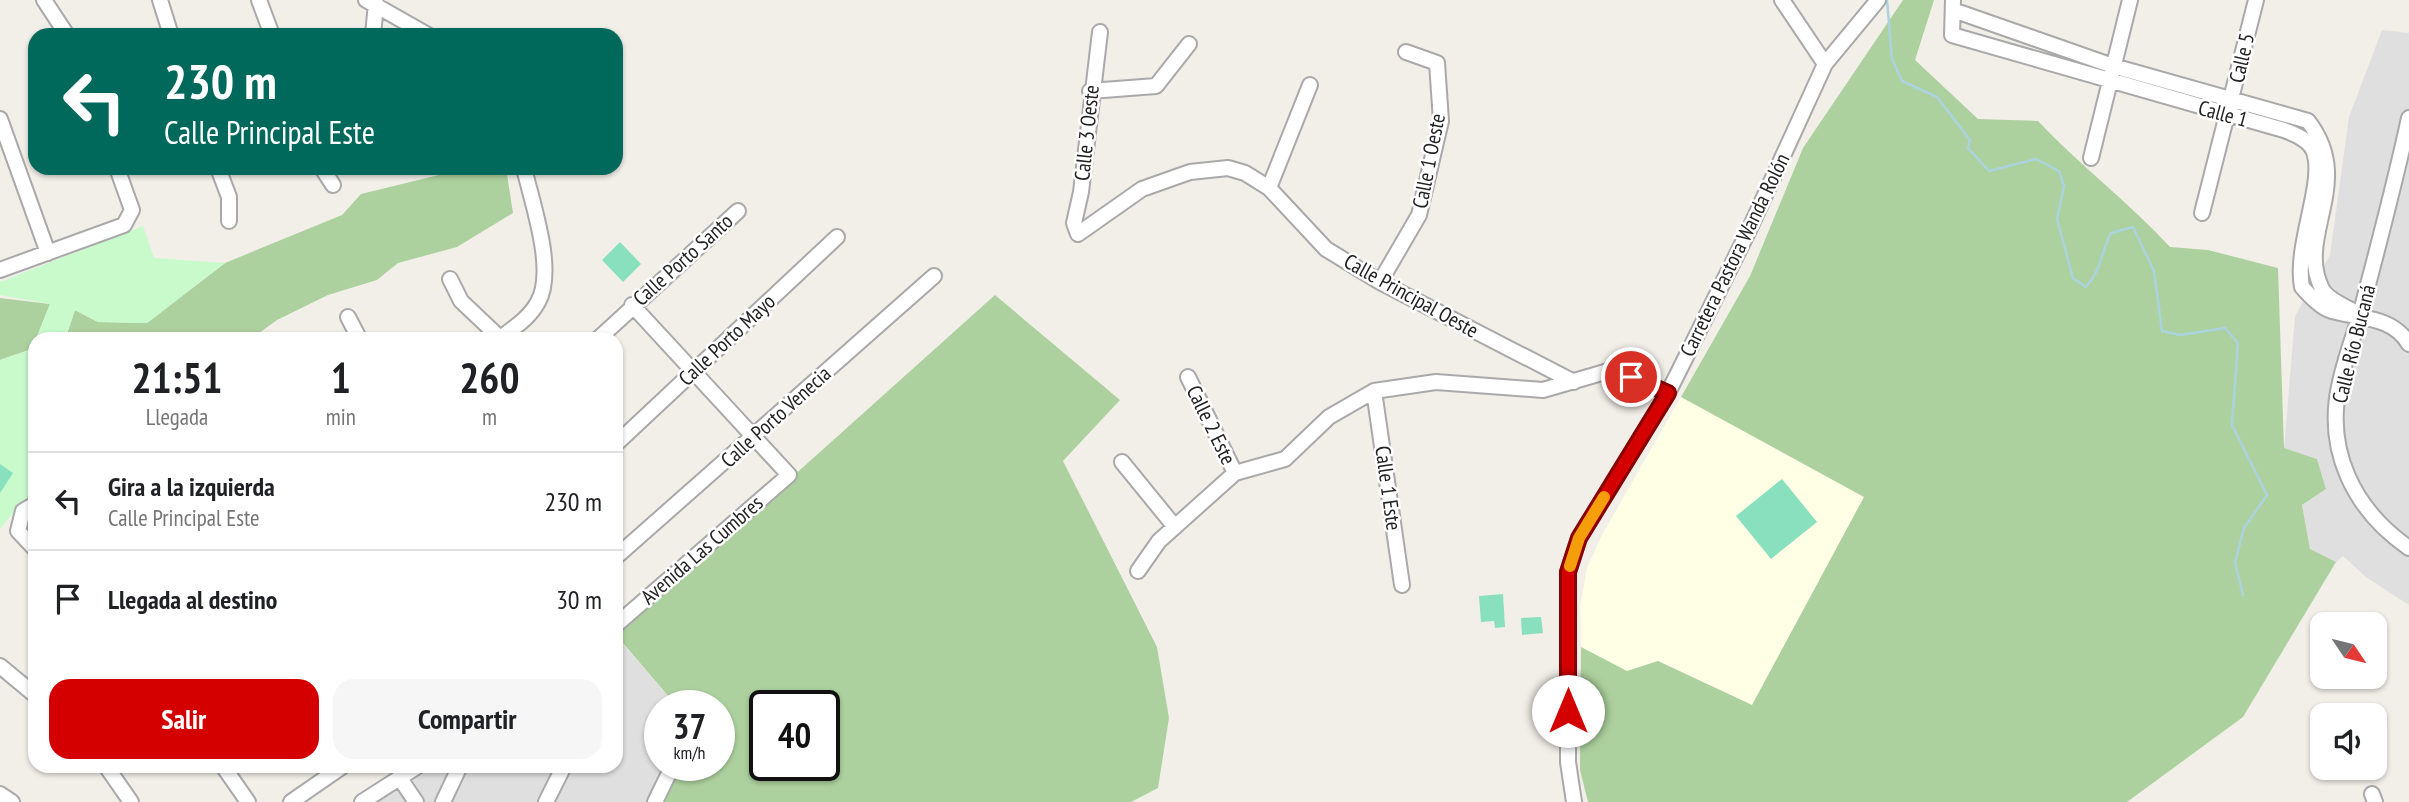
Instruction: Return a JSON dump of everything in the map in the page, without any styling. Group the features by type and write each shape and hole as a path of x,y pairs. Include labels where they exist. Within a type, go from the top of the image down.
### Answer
{"street":[{"path":"44,0 62,28"},
{"path":"160,0 169,28"},
{"path":"258,0 269,28"},
{"path":"1782,0 1825,64"},
{"name":"Carretera Pastora Wanda Rolón","path":"1574,802 1568,762 1568,572 1579,538 1668,393 1751,228 1825,64 1878,0"},
{"path":"2091,158 2130,0"},
{"name":"Calle 5","path":"2202,213 2229,116 2256,0"},
{"path":"371,2 373,28"},
{"path":"371,2 416,28"},
{"name":"Calle 1","path":"2360,316 2323,291 2314,261 2328,164 2322,139 2308,121 2113,66 1953,5 1952,35 2295,134 2314,152 2315,178 2299,261 2302,288 2329,310 2393,325 2402,332 2409,344"},
{"name":"Calle 3 Oeste","path":"1078,234 1074,223 1081,192 1090,91 1100,32"},
{"path":"1090,91 1156,86 1189,44"},
{"name":"Calle 1 Oeste","path":"1380,282 1419,215 1441,121 1437,62 1406,52"},
{"path":"1269,188 1310,85"},
{"name":"Calle Río Bucaná","path":"2409,118 2360,316 2339,385 2336,425 2350,484 2369,516 2409,548"},
{"path":"0,119 48,253"},
{"name":"Calle Principal Oeste","path":"1078,234 1142,189 1190,172 1228,168 1245,173 1269,188 1326,249 1380,282 1574,382"},
{"path":"0,270 124,225 132,210 120,175"},
{"path":"221,175 229,197 229,221"},
{"path":"327,175 333,185"},
{"path":"508,332 524,320 539,302 544,283 544,257 526,175"},
{"name":"Calle Porto Santo","path":"605,332 738,211"},
{"name":"Calle Porto Mayo","path":"623,437 837,237"},
{"name":"Calle Porto Venecia","path":"623,551 934,276"},
{"path":"450,279 460,301 492,332"},
{"path":"632,305 754,437"},
{"path":"348,317 356,332"},
{"path":"1139,571 1159,541 1235,473 1285,459 1329,417 1374,391 1436,382 1543,390 1612,370 1668,393"},
{"name":"Calle 2 Este","path":"1188,377 1235,473"},
{"name":"Calle 1 Este","path":"1374,391 1402,585"},
{"name":"Avenida Las Cumbres","path":"623,619 789,475 754,437"},
{"path":"1122,462 1175,527"},
{"path":"28,508 23,511 18,531 28,542"},
{"path":"0,666 28,689"},
{"path":"111,773 131,802"},
{"path":"228,773 248,802"},
{"path":"290,802 329,773"},
{"path":"362,802 406,773"},
{"path":"443,802 457,773"},
{"path":"546,802 560,773"},
{"path":"399,777 415,802"},
{"path":"655,802 665,781"},
{"path":"0,794 12,802"}],"shaded area":[{"path":"2382,30 2409,33 2409,605 2366,577 2343,556 2336,562 2310,550 2302,505 2326,489 2317,459 2284,449 2295,316 2330,255 2349,117"},
{"path":"1681,397 1864,497 1752,705 1658,661 1627,671 1581,647 1580,607 1587,568 1603,533"},
{"path":"623,644 663,690 644,690 644,781 666,781 660,802 370,802 413,773 623,773"}],"green space":[{"path":"1903,0 1934,0 1915,60 1978,119 2038,121 2170,247 2208,250 2278,268 2284,448 2317,459 2326,489 2302,505 2310,549 2336,562 2243,717 2127,802 1588,802 1580,770 1581,647 1627,671 1658,661 1752,705 1864,497 1681,397 1750,276 1803,148"},
{"path":"439,175 507,175 513,213 457,247 398,263 377,280 328,295 277,320 261,332 68,332 75,310 98,322 147,323 225,263 342,215 361,194"},
{"path":"143,226 154,258 225,263 147,323 98,322 75,310 67,332 39,332 50,304 0,295 0,282"},
{"path":"620,242 641,264 623,282 602,260"},
{"path":"995,295 1120,400 1063,461 1157,647 1169,718 1158,788 1131,802 660,802 666,781 735,781 735,690 663,690 623,643 623,629"},
{"path":"0,298 50,304 39,332 28,332 28,350 0,360"},
{"path":"28,350 28,501 18,507 0,529 0,360"},
{"path":"0,464 13,473 0,493"},
{"path":"1782,479 1817,522 1771,559 1736,516"},
{"path":"1503,594 1505,627 1495,628 1494,621 1481,622 1479,596"},
{"path":"1541,617 1543,633 1522,635 1521,618"}],"waterway":[{"path":"1887,0 1892,59 1902,81 1937,97 1970,140 1968,148 1989,171 2036,159 2059,171 2064,186 2057,219 2073,278 2086,287 2098,268 2111,233 2133,227 2154,271 2162,331 2180,335 2225,328 2238,343 2232,425 2267,495 2244,528 2235,562 2243,595"}],"slow traffic":[{"path":"1570,566 1579,538 1604,497"}],"route":[{"path":"1568,711 1568,572 1579,538 1668,393 1631,377"}]}
